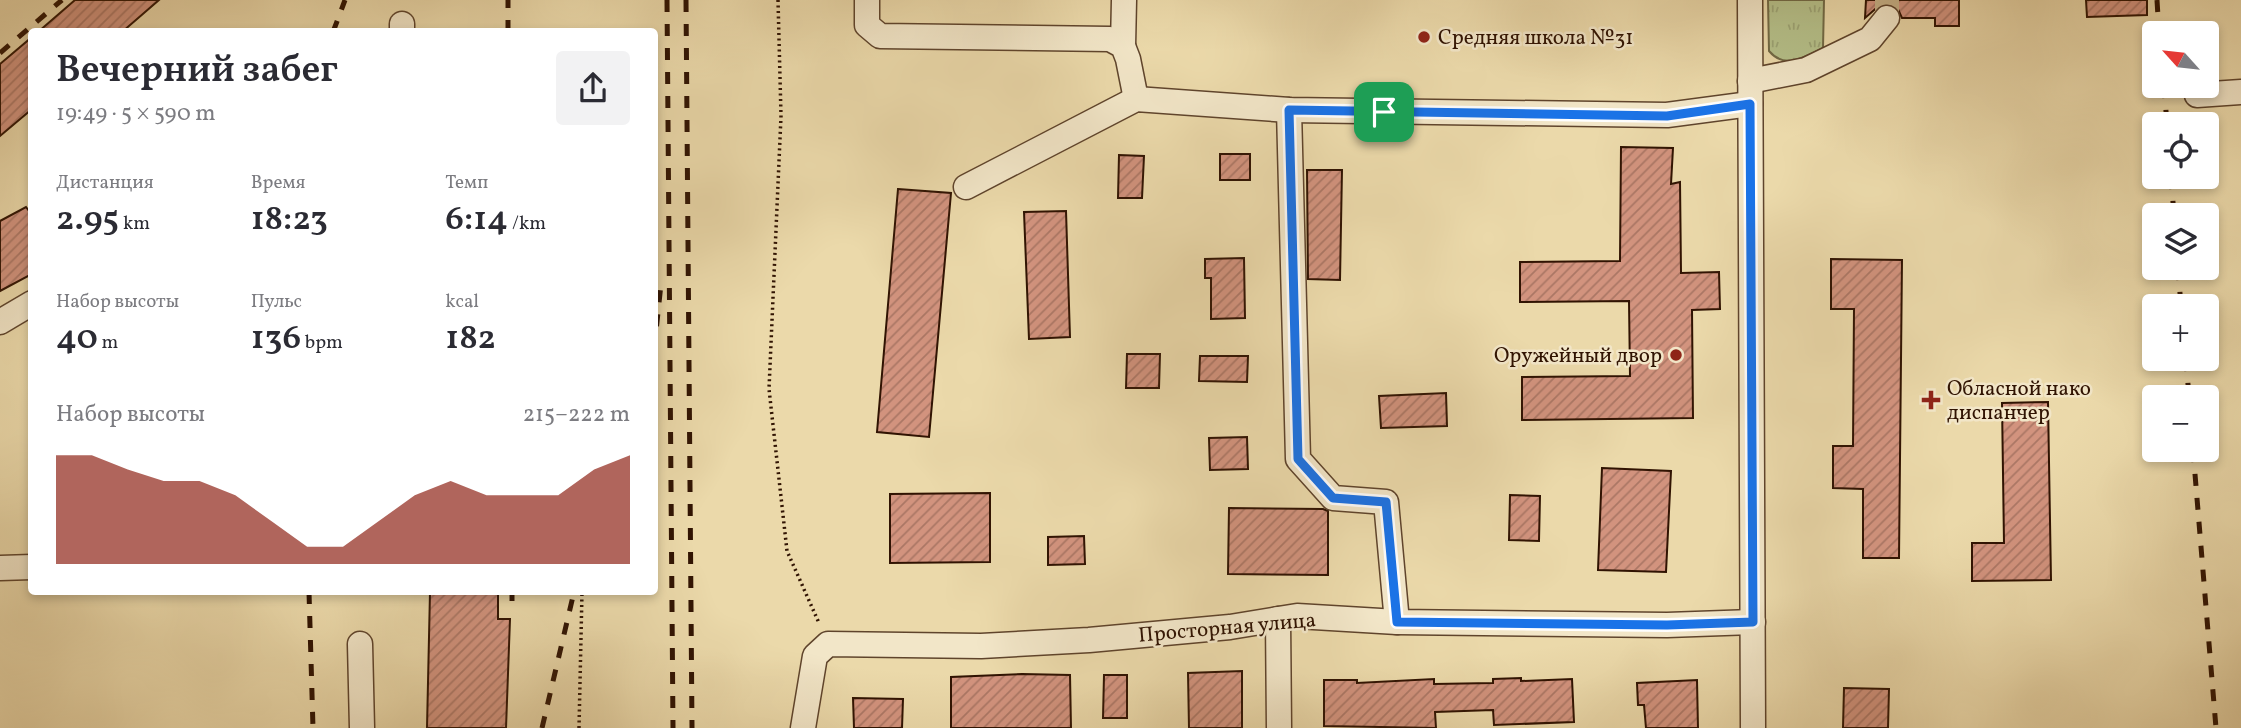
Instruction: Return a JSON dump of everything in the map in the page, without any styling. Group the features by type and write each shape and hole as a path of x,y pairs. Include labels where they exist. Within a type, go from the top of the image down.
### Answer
{"street":[{"path":"867,0 867,25 880,36 1110,39 1123,46"},
{"path":"1124,0 1123,46 1136,99"},
{"path":"1750,0 1753,728"},
{"path":"966,187 1136,99 1289,110 1667,116 1750,92 1782,76 1806,69 1870,39 1886,18"},
{"path":"2219,94 2241,92"},
{"path":"1289,110 1298,459 1333,498 1386,502 1397,622"},
{"path":"0,322 28,305"},
{"path":"0,568 28,567"},
{"name":"Просторная улица","path":"828,644 981,646 1089,640 1230,627 1297,616 1397,622 1667,625 1753,622"},
{"path":"1278,619 1279,728"},
{"path":"360,644 362,728"},
{"path":"803,728 815,656 828,644"}],"path":[{"path":"778,0 781,116 769,389 787,551 828,644"},
{"path":"579,728 582,595"}],"green space":[{"path":"1768,0 1824,0 1823,48 1795,60 1775,57 1769,51"}],"building":[{"path":"75,0 159,0 127,28 43,28"},
{"path":"1866,0 1959,0 1959,26 1935,26 1935,18 1902,18 1897,7 1889,3 1881,4 1865,18"},
{"path":"2086,0 2147,0 2147,15 2087,17"},
{"path":"28,40 28,112 0,136 0,64"},
{"path":"1621,147 1673,148 1671,184 1680,182 1681,273 1719,272 1720,309 1692,310 1693,418 1522,420 1522,377 1630,376 1629,301 1520,302 1520,262 1620,261"},
{"path":"1220,154 1250,154 1250,180 1220,180"},
{"path":"1119,155 1144,156 1142,198 1118,198"},
{"path":"1307,170 1342,170 1340,280 1308,279"},
{"path":"898,189 951,193 929,437 877,432"},
{"path":"26,207 28,210 28,276 0,291 0,221"},
{"path":"1066,211 1070,337 1029,339 1024,212"},
{"path":"1244,258 1245,318 1211,319 1211,278 1205,278 1205,259"},
{"path":"1831,259 1902,260 1899,558 1863,558 1863,489 1833,488 1833,446 1853,446 1854,309 1831,309"},
{"path":"1127,354 1160,354 1159,388 1126,388"},
{"path":"1200,356 1248,356 1247,382 1199,381"},
{"path":"1446,393 1447,426 1381,428 1379,396"},
{"path":"2048,402 2051,580 1972,581 1972,543 2004,543 2002,403"},
{"path":"1247,437 1248,469 1210,470 1209,438"},
{"path":"1602,468 1671,471 1666,572 1598,570"},
{"path":"990,493 990,562 890,563 890,494"},
{"path":"1510,495 1540,496 1539,541 1509,540"},
{"path":"1229,508 1328,511 1328,575 1228,574"},
{"path":"1084,536 1085,564 1048,565 1048,537"},
{"path":"430,595 498,595 498,619 510,619 506,728 427,728"},
{"path":"1242,671 1242,728 1189,728 1188,673"},
{"path":"1070,675 1071,728 951,728 951,677"},
{"path":"1104,675 1127,675 1127,718 1103,718"},
{"path":"1521,678 1521,681 1572,679 1574,722 1494,725 1493,710 1435,712 1436,728 1324,726 1324,680 1357,680 1357,683 1434,679 1434,684 1493,683 1493,679"},
{"path":"1697,680 1698,728 1646,728 1644,705 1638,705 1637,683"},
{"path":"1844,688 1889,689 1888,728 1843,728"},
{"path":"853,698 903,699 902,728 854,728"}],"tunnel":[{"path":"1887,0 1887,18"}],"railway":[{"path":"29,28 62,0"},
{"path":"334,28 345,0"},
{"path":"508,0 508,28"},
{"path":"667,0 673,728"},
{"path":"686,0 692,728"},
{"path":"2157,0 2158,21"},
{"path":"0,53 28,29"},
{"path":"2165,98 2166,112"},
{"path":"2172,189 2173,203"},
{"path":"2179,280 2180,294"},
{"path":"658,312 661,284"},
{"path":"2187,371 2188,385"},
{"path":"2194,462 2216,728"},
{"path":"309,595 313,728"},
{"path":"512,595 512,601"},
{"path":"542,728 573,595"}],"place":[{"name":"Средняя школа №31","path":"1424,37"},
{"name":"Оружейный двор","path":"1676,355"},
{"name":"Обласной нако диспанчер","path":"1931,400"}],"route":[{"path":"1750,104 1753,622 1667,625 1397,622 1386,502 1333,498 1298,459 1295,399 1289,110 1384,112 1667,116 1750,104"}]}
